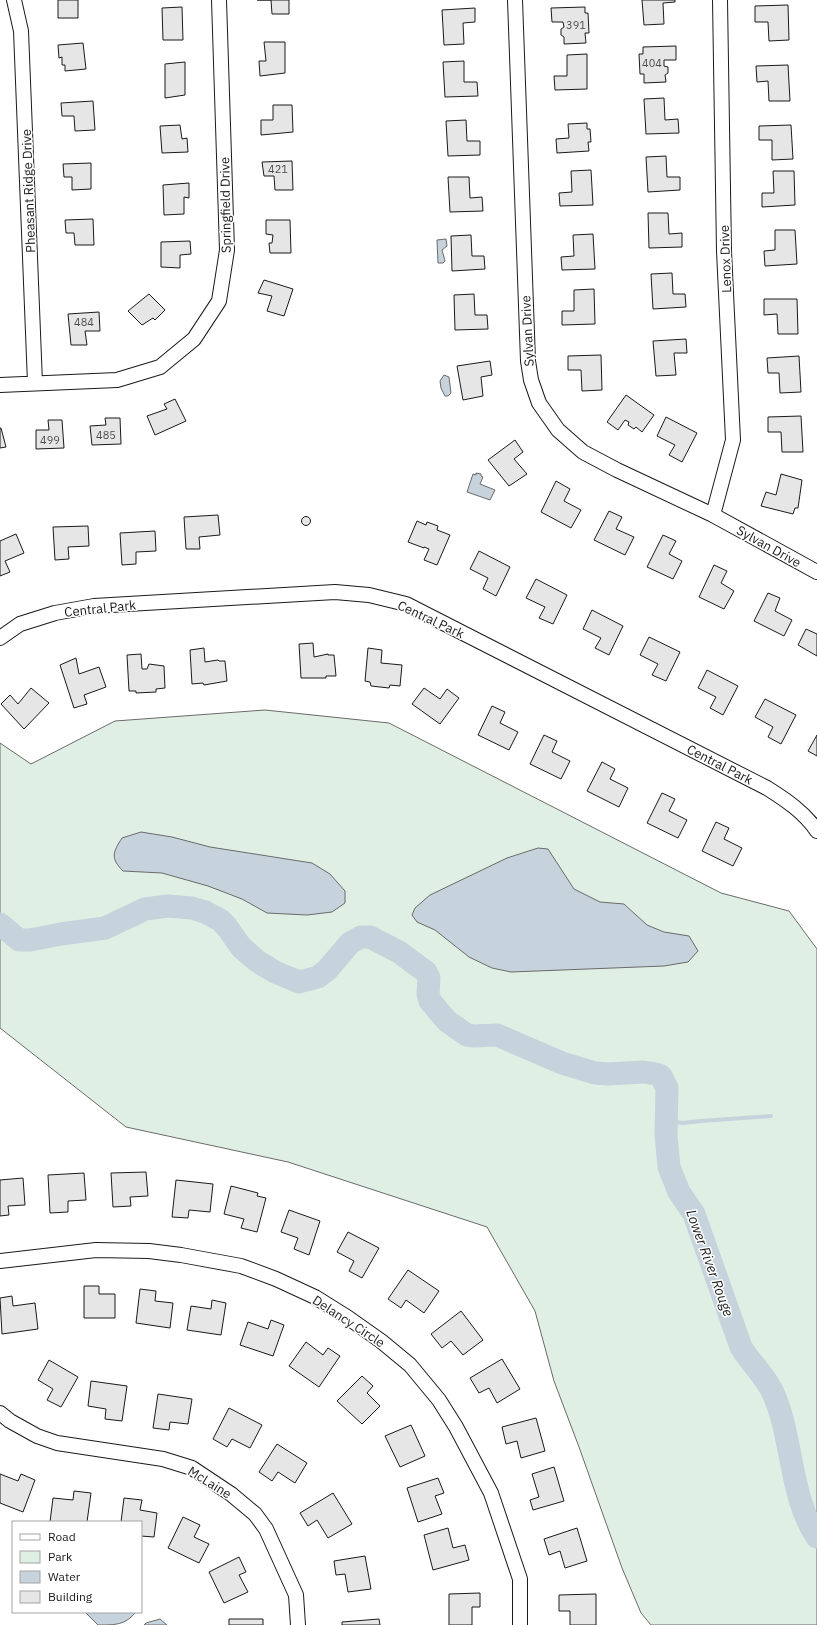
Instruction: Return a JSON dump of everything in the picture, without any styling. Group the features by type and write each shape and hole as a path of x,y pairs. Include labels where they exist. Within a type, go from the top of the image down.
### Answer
{"street":[{"name":"Pheasant Ridge Drive","path":"14,0 21,31 35,383"},
{"name":"Springfield Drive","path":"0,385 117,380 160,367 194,338 219,301 227,250 219,0"},
{"name":"Sylvan Drive","path":"515,0 528,361 531,380 539,403 558,430 583,452 617,470 713,515 817,572"},
{"name":"Lenox Drive","path":"713,515 733,440 724,251 720,0"},
{"name":"Central Park","path":"0,638 20,624 55,613 94,606 335,592 369,595 406,604 767,788 788,802 809,820 817,831"},
{"name":"Delancy Circle","path":"0,1261 96,1250 149,1251 180,1255 241,1266 276,1279 315,1297 347,1317 381,1341 410,1365 439,1400 456,1427 491,1493 520,1579 520,1625"},
{"name":"McLaine","path":"0,1413 30,1432 57,1443 163,1459 192,1468 231,1494 255,1514 266,1529 296,1595 298,1625"}],"green space":[{"path":"265,710 389,723 721,893 789,911 817,949 817,1625 651,1625 641,1613 622,1568 554,1381 535,1311 487,1227 288,1162 126,1127 0,1028 0,743 31,764 115,721"}],"water":[{"path":"446,239 447,246 442,250 445,261 443,263 438,263 437,240"},
{"path":"444,375 449,377 451,393 448,396 445,396 441,388 440,381"},
{"path":"476,473 481,474 483,477 480,484 495,490 490,500 467,492 473,474 476,475"},
{"path":"141,832 172,837 210,847 312,863 330,874 345,891 345,903 332,912 307,915 267,913 242,899 208,886 162,873 123,871 116,862 114,855 115,851 122,838"},
{"path":"538,848 548,849 574,889 600,902 624,904 647,925 664,932 689,936 698,951 688,962 664,966 511,972 492,968 469,957 435,930 417,922 412,915 415,908 430,895 507,858"},
{"path":"86,1613 135,1613 124,1622 110,1625 98,1625"},
{"path":"160,1619 167,1625 144,1625 146,1623"}],"building":[{"path":"58,0 78,0 78,18 58,18"},
{"path":"271,0 289,0 289,14 272,14"},
{"path":"642,0 675,0 675,2 663,3 664,24 644,25"},
{"path":"788,5 789,40 769,41 768,22 755,22 755,6"},
{"path":"182,7 183,40 163,40 162,8"},
{"path":"585,7 585,13 588,13 589,33 585,33 586,43 564,44 564,37 561,35 561,29 564,27 563,22 552,22 551,8"},
{"path":"475,8 475,22 463,23 464,44 444,45 442,10"},
{"path":"264,42 285,42 285,73 260,76 259,61 266,61"},
{"path":"83,43 86,69 65,71 65,65 62,65 62,57 59,58 58,45"},
{"path":"676,46 676,60 664,60 664,66 668,67 668,73 665,75 666,82 644,83 644,74 640,74 639,54 643,54 643,47"},
{"path":"587,54 587,89 555,90 554,76 567,76 567,55"},
{"path":"464,61 464,82 477,82 478,96 445,97 443,62"},
{"path":"185,62 185,95 165,98 165,64"},
{"path":"788,65 790,101 769,101 768,81 757,82 756,66"},
{"path":"664,98 665,120 678,119 679,133 646,134 644,99"},
{"path":"93,101 95,130 75,131 74,116 62,116 61,103"},
{"path":"273,105 292,105 293,132 261,135 261,120 273,120"},
{"path":"466,120 467,141 480,141 480,155 448,156 446,121"},
{"path":"587,123 587,129 590,129 591,142 588,142 589,151 557,153 556,139 569,138 568,124"},
{"path":"180,125 182,139 187,138 188,152 162,153 160,126"},
{"path":"791,125 793,159 772,160 772,140 759,140 759,126"},
{"path":"666,156 667,177 680,177 680,190 648,192 646,157"},
{"path":"292,161 293,190 275,190 274,176 264,176 262,162"},
{"path":"91,163 91,189 72,190 72,177 64,177 63,164"},
{"path":"591,170 593,205 560,206 559,193 572,192 571,171"},
{"path":"773,171 794,171 795,205 762,207 762,193 774,193"},
{"path":"448,177 469,177 470,198 482,197 483,211 450,212"},
{"path":"189,183 189,198 184,197 184,214 164,215 163,185"},
{"path":"648,213 668,213 669,234 682,233 682,247 649,248"},
{"path":"93,219 94,245 75,245 74,233 66,233 65,220"},
{"path":"266,220 290,220 291,253 270,253 269,243 272,243 273,235 266,234"},
{"path":"775,230 795,230 797,264 765,266 764,251 775,250"},
{"path":"593,234 595,269 562,270 561,257 574,256 573,235"},
{"path":"471,235 472,256 484,256 485,269 452,271 451,236"},
{"path":"190,241 191,254 180,255 180,268 161,267 161,242"},
{"path":"672,273 673,294 685,294 686,307 653,309 651,274"},
{"path":"264,280 293,289 284,316 267,311 272,296 258,293"},
{"path":"594,289 595,324 562,325 562,311 574,311 574,290"},
{"path":"149,294 165,310 155,320 153,318 142,325 128,311"},
{"path":"474,294 475,315 487,315 488,329 455,330 454,295"},
{"path":"764,299 797,299 798,334 778,334 777,314 764,315"},
{"path":"99,312 100,331 85,331 87,345 71,345 68,314"},
{"path":"686,339 687,353 674,353 676,375 656,376 653,341"},
{"path":"601,355 602,390 582,391 581,370 568,370 568,356"},
{"path":"799,356 801,392 780,393 779,373 768,373 767,358"},
{"path":"490,361 492,375 481,377 483,396 463,400 457,366"},
{"path":"626,395 654,415 642,432 636,427 634,429 628,425 629,422 625,420 618,430 607,422"},
{"path":"175,399 186,421 155,435 147,416 167,409 164,404"},
{"path":"801,416 803,452 782,452 781,432 768,432 768,417"},
{"path":"666,417 697,433 682,462 669,455 675,445 657,436"},
{"path":"105,418 120,418 121,444 92,445 90,426 106,425"},
{"path":"48,420 62,420 64,448 36,449 36,430 49,430"},
{"path":"0,428 6,447 0,448"},
{"path":"515,440 523,452 514,459 527,474 509,486 488,460"},
{"path":"781,474 802,480 798,508 795,508 793,514 761,506 766,492 776,495"},
{"path":"556,481 570,489 564,501 581,510 571,528 541,512"},
{"path":"609,511 622,517 616,529 634,537 625,555 594,540"},
{"path":"218,515 220,535 199,537 200,549 186,549 184,517"},
{"path":"304,517 308,517 310,521 308,525 304,525 302,523 302,519"},
{"path":"417,521 426,525 427,522 438,526 437,530 450,535 437,565 424,560 429,549 408,542"},
{"path":"88,526 89,546 68,547 69,559 55,560 53,527"},
{"path":"155,531 156,551 136,552 136,564 122,565 120,533"},
{"path":"16,534 24,553 5,561 10,572 0,576 0,541"},
{"path":"663,535 676,541 669,554 682,561 673,579 647,567"},
{"path":"479,551 510,567 496,596 483,589 488,578 470,569"},
{"path":"714,565 727,571 721,583 734,591 724,609 699,597"},
{"path":"536,579 567,595 553,624 539,618 545,607 526,598"},
{"path":"768,593 780,598 775,611 792,620 784,636 754,621"},
{"path":"592,610 623,626 609,655 595,648 601,638 583,629"},
{"path":"806,629 817,634 817,656 798,645"},
{"path":"649,637 680,652 666,681 652,675 658,664 640,655"},
{"path":"313,643 314,657 328,654 334,655 336,676 326,676 326,678 301,678 299,644"},
{"path":"204,648 205,662 218,660 225,661 227,681 204,685 203,683 192,684 190,650"},
{"path":"368,648 382,650 381,663 402,665 400,686 390,685 389,688 371,686 370,682 365,681"},
{"path":"141,654 142,669 147,669 149,664 164,666 165,688 156,689 156,692 136,693 136,691 129,691 127,655"},
{"path":"76,658 79,674 99,667 106,687 84,695 87,704 74,708 60,665"},
{"path":"707,670 738,686 723,715 710,708 716,697 698,688"},
{"path":"31,688 49,703 24,729 1,704 10,695 18,704"},
{"path":"424,688 440,699 447,689 459,698 440,724 412,704"},
{"path":"765,699 796,715 781,744 768,737 773,727 755,717"},
{"path":"492,706 505,712 500,723 518,732 509,750 478,735"},
{"path":"544,735 557,741 552,752 570,761 561,779 530,764"},
{"path":"817,735 817,756 808,751"},
{"path":"602,762 615,769 610,779 628,788 619,807 587,791"},
{"path":"662,793 675,799 669,811 687,820 678,838 647,823"},
{"path":"716,822 729,828 724,839 742,848 733,866 702,851"},
{"path":"146,1172 148,1196 130,1197 131,1206 113,1207 111,1173"},
{"path":"84,1173 86,1200 68,1201 68,1212 50,1213 48,1175"},
{"path":"23,1178 25,1205 8,1206 9,1215 0,1216 0,1180"},
{"path":"176,1180 213,1184 210,1212 189,1210 188,1218 172,1217"},
{"path":"231,1186 258,1193 257,1196 266,1198 257,1232 241,1228 244,1219 224,1214"},
{"path":"289,1210 320,1221 309,1255 294,1249 298,1238 281,1232"},
{"path":"348,1232 379,1248 362,1278 349,1271 354,1261 337,1252"},
{"path":"408,1270 439,1291 424,1313 406,1300 401,1308 388,1299"},
{"path":"84,1286 99,1286 99,1294 115,1294 115,1318 84,1318"},
{"path":"140,1289 156,1291 155,1301 173,1303 170,1328 136,1323"},
{"path":"12,1296 13,1306 35,1303 38,1329 2,1334 0,1298"},
{"path":"212,1300 226,1303 221,1335 187,1330 191,1306 211,1309"},
{"path":"461,1311 483,1340 463,1355 451,1341 442,1348 431,1334"},
{"path":"271,1320 284,1325 273,1356 240,1345 248,1322 268,1329"},
{"path":"306,1342 323,1355 328,1348 340,1356 319,1387 289,1366"},
{"path":"502,1359 520,1389 497,1403 489,1388 479,1393 470,1378"},
{"path":"49,1360 78,1377 61,1407 47,1400 53,1389 38,1380"},
{"path":"362,1376 373,1386 367,1393 380,1406 362,1424 337,1401"},
{"path":"91,1381 127,1386 122,1421 105,1419 106,1409 88,1406"},
{"path":"158,1394 192,1399 188,1424 170,1422 169,1430 153,1428"},
{"path":"229,1408 262,1425 250,1448 232,1439 227,1447 213,1439"},
{"path":"536,1418 545,1451 521,1458 517,1441 506,1444 502,1427"},
{"path":"411,1425 425,1456 400,1467 385,1436"},
{"path":"277,1444 307,1463 295,1483 278,1472 272,1481 259,1472"},
{"path":"554,1467 564,1501 533,1510 530,1500 539,1497 532,1474"},
{"path":"0,1474 18,1481 21,1474 35,1480 23,1512 0,1503"},
{"path":"438,1478 444,1493 435,1496 442,1514 418,1522 407,1488"},
{"path":"74,1491 91,1493 87,1521 50,1521 53,1498 73,1500"},
{"path":"333,1493 352,1524 328,1538 317,1520 308,1526 300,1513"},
{"path":"124,1498 142,1500 140,1510 157,1513 154,1537 142,1536 142,1521 121,1521"},
{"path":"183,1517 200,1525 194,1537 209,1544 199,1563 168,1548"},
{"path":"448,1528 453,1548 465,1545 469,1560 433,1570 424,1535"},
{"path":"577,1528 587,1561 565,1568 560,1551 549,1555 544,1539"},
{"path":"365,1556 371,1589 348,1592 345,1574 336,1575 334,1561"},
{"path":"239,1557 246,1572 239,1575 248,1592 224,1603 209,1572"},
{"path":"480,1593 480,1607 472,1607 472,1625 449,1625 449,1594"},
{"path":"596,1594 596,1625 570,1625 570,1611 559,1611 559,1595"},
{"path":"229,1619 263,1619 263,1625 229,1625"},
{"path":"379,1619 380,1625 342,1625 342,1622"}],"waterway":[{"name":"Lower River Rouge","path":"0,924 19,940 30,940 105,928 145,909 168,906 192,908 205,912 220,920 227,927 241,947 257,961 275,972 299,982 318,977 327,970 350,943 361,937 370,937 399,952 426,972 429,978 428,994 430,1001 447,1021 467,1035 497,1035 562,1063 595,1073 608,1074 643,1072 661,1076 667,1088 666,1135 669,1167 679,1192 694,1214 741,1347 767,1382 774,1395 785,1430 802,1505 808,1522 817,1537"},
{"path":"666,1121 683,1123 771,1116"}]}
